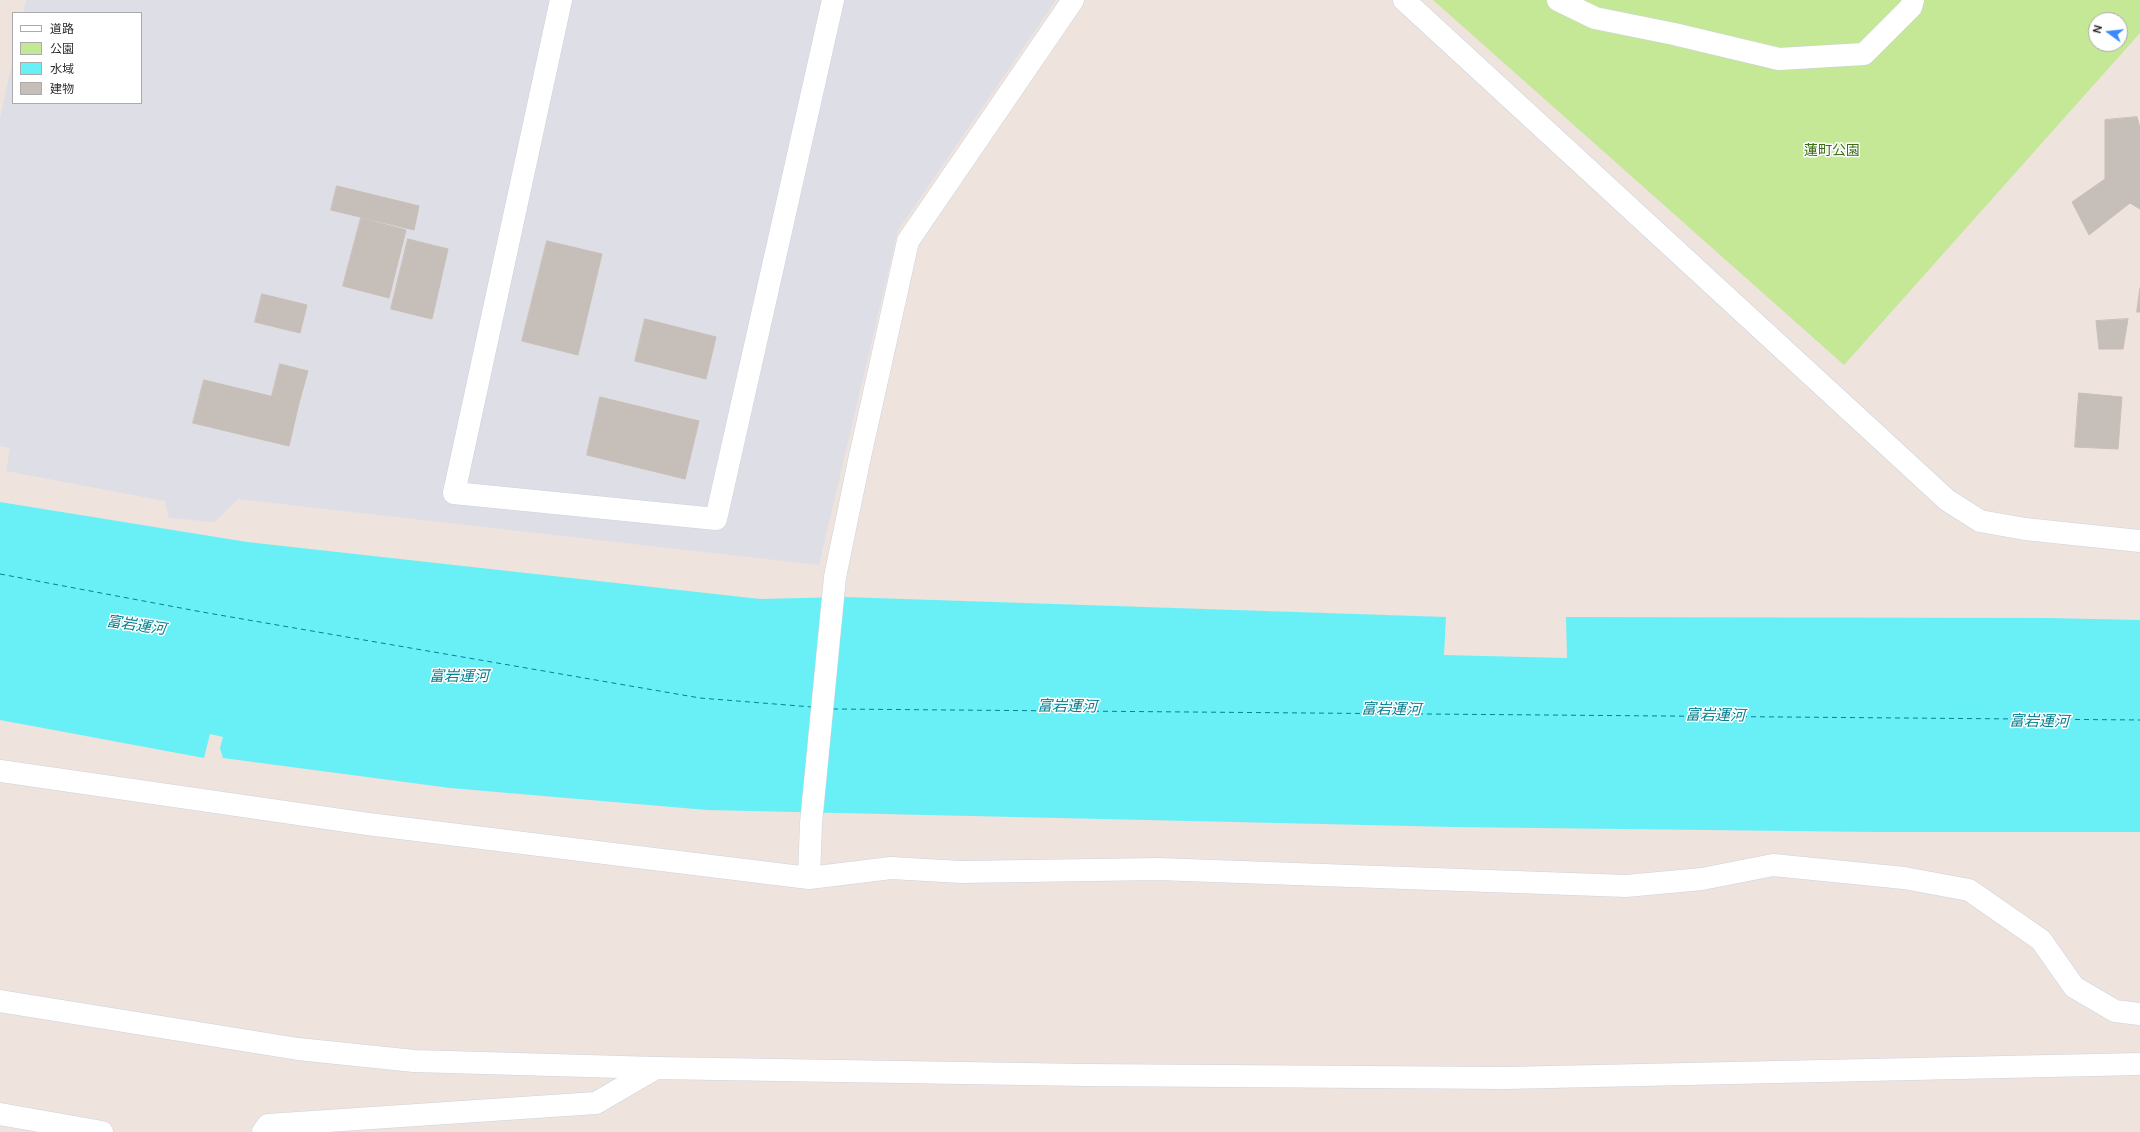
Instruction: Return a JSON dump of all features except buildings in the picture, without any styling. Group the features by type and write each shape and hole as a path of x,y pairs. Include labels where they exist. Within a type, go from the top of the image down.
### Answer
{"street":[{"path":"561,0 454,493 716,519 833,0"},
{"path":"808,878 811,823 835,577 859,460 908,241 1072,0"},
{"path":"1404,0 1947,500 1980,521 2025,529 2140,540"},
{"path":"1558,0 1595,18 1674,34 1779,59 1864,54 1911,7 1913,0"},
{"path":"0,770 368,824 808,878 891,868 961,872 1158,869 1626,886 1702,879 1773,865 1904,878 1969,890 2041,940 2074,987 2115,1010 2140,1014"},
{"path":"0,1001 298,1049 414,1061 656,1068 1085,1075 1506,1078 2140,1064"},
{"path":"263,1132 268,1125 596,1103 656,1068"},
{"path":"0,1114 102,1132"}],"shaded area":[{"path":"26,0 1056,0 898,230 819,565 238,499 215,522 169,518 165,501 6,471 10,448 0,446 0,118 12,63 12,104 142,104 142,12 23,12"}],"green space":[{"name":"蓮町公園","path":"1433,0 2140,0 2140,33 2128,46 2128,12 2088,12 2088,52 2123,52 1844,365"}],"water":[{"name":"富岩運河","path":"0,502 247,542 760,599 844,597 1446,617 1444,655 1567,658 1566,617 2048,618 2140,620 2140,832 1874,832 1454,827 707,810 450,788 223,758 220,748 223,737 210,734 204,758 0,720"}],"ferry route":[{"path":"0,574 202,612 700,698 812,707"},
{"path":"833,709 2140,720"}]}
